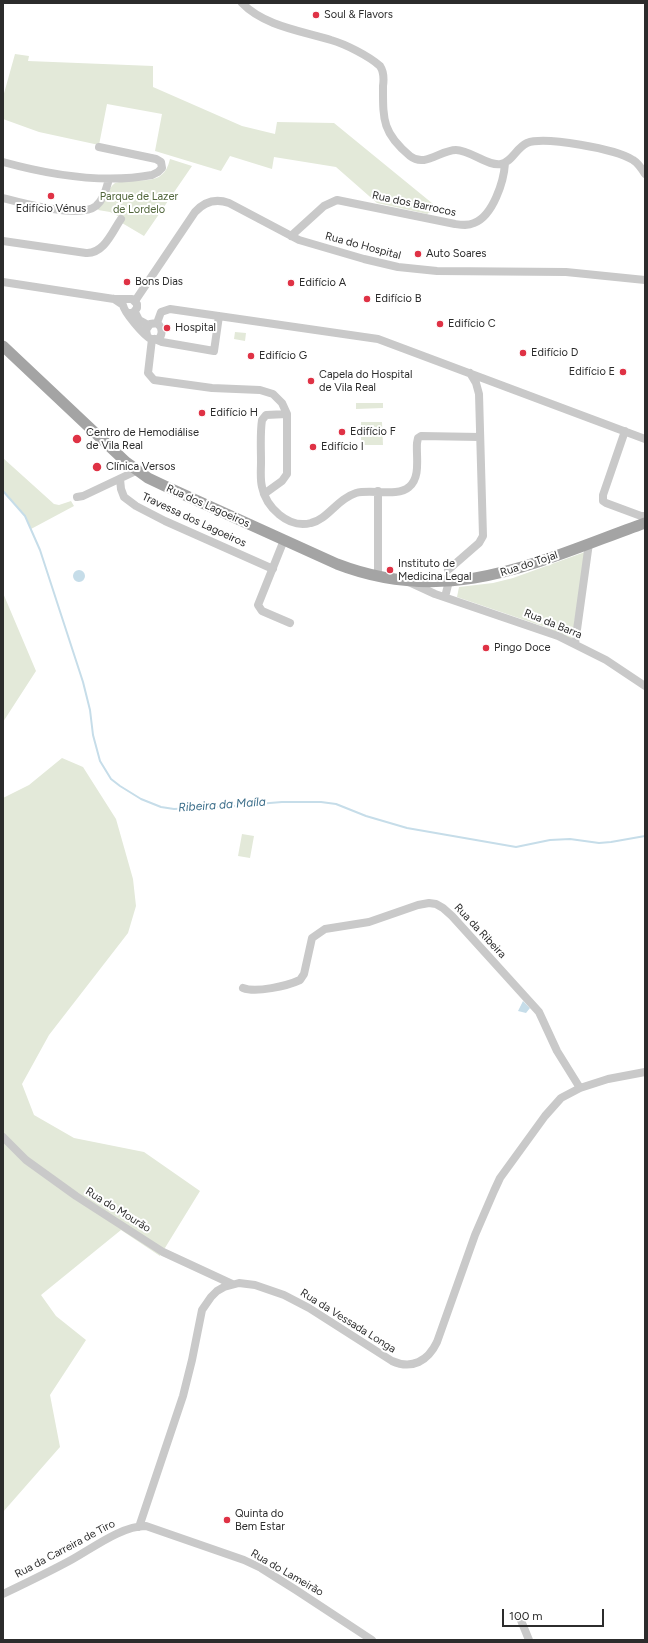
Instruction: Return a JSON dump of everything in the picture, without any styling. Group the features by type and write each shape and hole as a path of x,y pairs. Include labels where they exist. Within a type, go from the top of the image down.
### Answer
{"main road":[{"name":"Rua dos Lagoeiros","path":"3,346 126,462 163,486 344,566 378,576 408,581"},
{"name":"Rua do Tojal","path":"408,581 422,583 447,578 505,573 645,523"}],"street":[{"path":"242,3 252,12 289,29 339,43 380,66 384,77 383,117 385,126 396,142 414,158 427,160 446,152 456,150 469,153 494,164 505,163 527,143 546,141 590,146 618,154 633,160 645,174"},
{"path":"3,162 33,170 109,179 154,174 161,170 162,163 154,158 99,147"},
{"name":"Rua dos Barrocos","path":"291,236 324,206 338,200 455,224 474,224 484,216 495,199 502,182 505,163"},
{"path":"3,198 37,206 83,212 92,209 100,202 109,179"},
{"name":"Rua do Hospital","path":"129,302 195,212 206,203 216,201 226,202 291,236 304,241 391,266 419,270 443,271 553,271 645,280"},
{"path":"3,241 94,253 101,249 121,219"},
{"path":"3,282 129,302 138,306 131,312"},
{"path":"3,285 12,284"},
{"path":"129,302 124,310 131,312 139,320 148,325 157,323 162,327 160,337 151,338"},
{"path":"157,323 161,312 166,309 375,338 645,439"},
{"path":"131,312 134,323 151,338 162,342 214,351 219,316"},
{"path":"148,325 146,330 151,338 148,373 154,380 212,388 264,390 278,398 284,405 287,414 287,474 282,481 264,494"},
{"path":"442,597 447,578 482,538 478,391 470,373"},
{"path":"287,414 266,415 262,420 261,484 264,494 271,506 280,516 292,522 303,524 310,524 319,520 342,499 349,496 362,492 401,491 408,488 412,484 416,475 417,443 420,436 480,437"},
{"path":"625,431 603,495 603,501 641,516 645,516"},
{"path":"77,497 83,496 138,470"},
{"name":"Travessa dos Lagoeiros","path":"120,479 124,497 136,506 165,521 273,569"},
{"path":"378,491 378,576"},
{"path":"284,540 258,607 262,611 290,623"},
{"path":"574,644 589,544"},
{"name":"Rua da Barra","path":"408,581 424,590 442,597 545,631 574,644 613,665 645,686"},
{"name":"Rua da Ribeira","path":"243,988 251,990 274,987 300,980 304,974 312,938 325,929 369,922 418,905 429,903 436,904 452,916 539,1012 557,1051 580,1088"},
{"name":"Rua da Vessada Longa","path":"232,1284 239,1283 255,1285 296,1301 398,1364 410,1364 423,1360 432,1353 437,1342 475,1235 498,1182 551,1109 561,1098 580,1088 608,1079 645,1072"},
{"name":"Rua do Mourão","path":"3,1137 26,1160 76,1196 163,1252 232,1284"},
{"path":"139,1526 183,1396 202,1310 217,1291 232,1284"},
{"name":"Rua da Carreira de Tiro","path":"3,1594 62,1565 121,1532 139,1526"},
{"name":"Rua do Lameirão","path":"139,1526 149,1527 244,1560 296,1590 372,1640"},
{"path":"520,1618 529,1640"}],"green space":[{"path":"15,54 29,56 28,61 153,66 153,87 242,126 275,134 277,122 334,123 438,208 427,214 377,203 336,167 274,157 272,169 230,156 221,171 155,151 162,114 107,104 99,145 39,132 3,119 3,97"},
{"name":"Parque de Lazer de Lordelo","path":"170,159 192,166 144,236 122,223 120,217 110,212 98,210 112,185 124,181 148,180 156,178 162,175 167,169"},
{"path":"235,332 246,333 245,341 234,339"},
{"path":"356,403 383,403 383,408 356,409"},
{"path":"361,422 382,422 383,445 361,445"},
{"path":"3,458 54,504 59,505 71,501 74,506 31,529 25,516 3,491"},
{"path":"585,552 572,639 545,627 457,597 459,587 493,583 513,578"},
{"path":"3,593 36,671 3,722"},
{"path":"62,758 83,767 116,819 133,879 136,906 128,933 49,1035 22,1084 34,1115 74,1138 144,1152 200,1191 160,1256 121,1230 41,1295 56,1316 86,1340 50,1395 60,1447 3,1512 3,798 29,785"},
{"path":"242,834 254,836 250,858 238,856"}],"water":[{"path":"81,570 84,571 84,581 77,582 74,581 73,574 74,571"},
{"path":"523,1001 530,1008 526,1013 518,1011"}],"waterway":[{"name":"Ribeira da Maíla","path":"3,491 25,516 40,550 83,682 90,710 93,735 100,761 111,779 141,799 161,807 174,809 282,802 321,802 336,804 366,816 407,828 516,847 550,840 570,839 599,843 645,836"}],"place":[{"name":"Soul & Flavors","path":"316,15"},
{"name":"Edifício Vénus","path":"51,196"},
{"name":"Auto Soares","path":"418,254"},
{"name":"Bons Dias","path":"127,282"},
{"name":"Edifício A","path":"291,283"},
{"name":"Edifício B","path":"367,299"},
{"name":"Edifício C","path":"440,324"},
{"name":"Hospital","path":"167,328"},
{"name":"Edifício D","path":"523,353"},
{"name":"Edifício G","path":"251,356"},
{"name":"Edifício E","path":"623,372"},
{"name":"Capela do Hospital de Vila Real","path":"311,381"},
{"name":"Edifício H","path":"202,413"},
{"name":"Edifício F","path":"342,432"},
{"name":"Centro de Hemodiálise de Vila Real","path":"77,439"},
{"name":"Edifício I","path":"313,447"},
{"name":"Clínica Versos","path":"97,467"},
{"name":"Instituto de Medicina Legal","path":"390,570"},
{"name":"Pingo Doce","path":"486,648"},
{"name":"Quinta do Bem Estar","path":"227,1520"}]}
